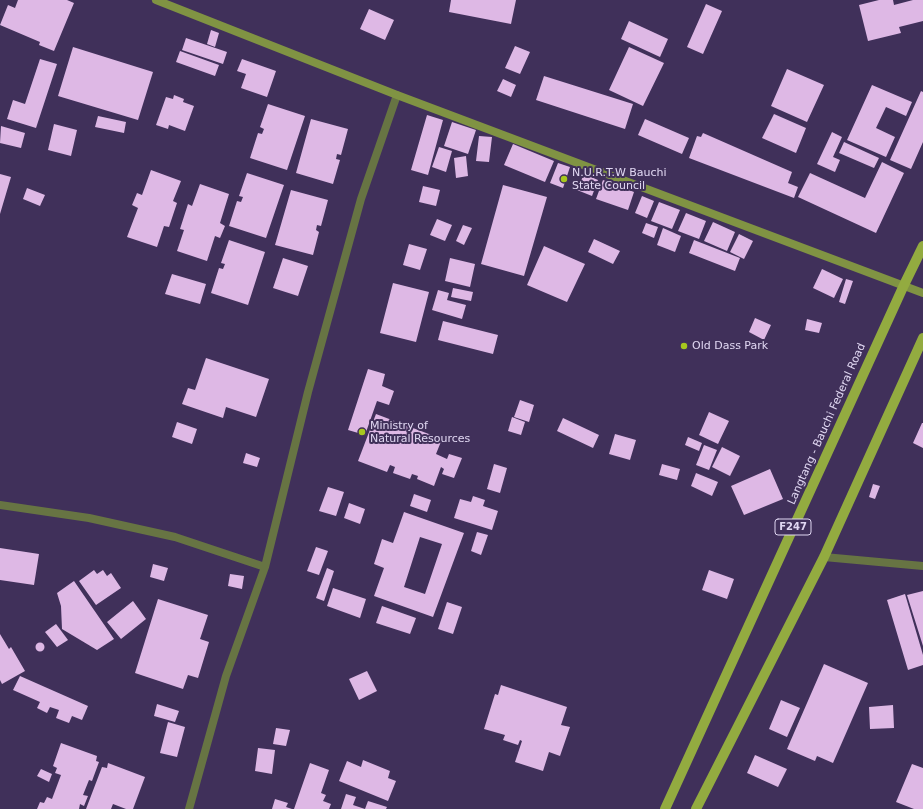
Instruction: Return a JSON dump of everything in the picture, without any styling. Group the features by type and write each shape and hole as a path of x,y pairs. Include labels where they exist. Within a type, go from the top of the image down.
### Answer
{"main road":[{"name":"Langtang - Bauchi Federal Road","path":"665,809 923,246"},
{"path":"696,809 824,557 923,338"}],"street":[{"path":"156,0 397,95 923,293"},
{"path":"189,809 226,676 265,566 308,392 361,199 397,95"},
{"path":"0,505 89,518 175,537 265,566"},
{"path":"824,557 923,566"}],"building":[{"path":"18,0 67,0 74,3 54,51 39,45 40,42 0,25 8,5 15,8"},
{"path":"451,0 516,0 511,24 449,12"},
{"path":"879,0 893,0 894,5 913,0 923,0 923,21 899,27 901,33 868,41 859,5"},
{"path":"706,4 722,11 703,54 687,47"},
{"path":"369,9 394,20 385,40 360,29"},
{"path":"629,21 668,39 660,57 621,39"},
{"path":"211,30 219,33 215,47 207,44"},
{"path":"186,38 227,52 223,64 182,50"},
{"path":"515,46 530,52 520,74 505,68"},
{"path":"73,47 153,72 138,120 58,96"},
{"path":"629,47 664,63 643,106 609,90"},
{"path":"180,51 219,65 215,76 176,62"},
{"path":"40,59 57,64 36,128 7,119 13,100 25,104"},
{"path":"242,59 276,71 267,97 241,88 246,74 237,71"},
{"path":"787,69 824,85 807,122 771,106"},
{"path":"544,76 633,104 625,129 536,100"},
{"path":"503,79 516,85 511,97 497,91"},
{"path":"872,85 912,102 906,116 886,107 876,128 895,137 886,157 847,140"},
{"path":"921,91 923,92 923,142 911,169 890,160"},
{"path":"174,95 184,99 183,102 194,106 185,131 169,125 168,129 156,125 166,97 173,99"},
{"path":"268,104 305,116 287,170 250,158 258,133 262,134 264,129 260,127"},
{"path":"774,114 806,128 796,153 762,138"},
{"path":"427,115 443,120 428,175 411,170"},
{"path":"98,116 126,122 124,133 95,127"},
{"path":"311,119 348,129 341,155 337,154 336,159 340,160 333,184 296,173"},
{"path":"645,119 689,138 682,154 638,135"},
{"path":"452,122 476,130 468,154 444,146"},
{"path":"54,124 77,130 71,156 48,150"},
{"path":"1,126 25,133 21,148 0,143"},
{"path":"832,132 842,137 833,157 840,160 835,172 817,164"},
{"path":"703,133 792,172 788,183 798,187 794,198 689,158 697,136 701,137"},
{"path":"479,136 492,137 489,162 476,161"},
{"path":"844,142 879,158 874,168 839,153"},
{"path":"513,144 554,161 545,182 504,165"},
{"path":"439,147 452,151 446,172 432,167"},
{"path":"466,156 468,176 456,178 454,158"},
{"path":"882,162 904,173 876,233 798,197 810,173 865,198"},
{"path":"558,163 570,167 563,188 550,183"},
{"path":"151,170 181,181 173,201 177,203 169,227 164,226 157,247 127,237 138,208 132,205 137,193 142,195"},
{"path":"247,173 284,185 266,238 229,226 237,201 241,202 243,197 239,196"},
{"path":"0,174 11,177 0,214"},
{"path":"584,174 598,180 592,196 577,190"},
{"path":"603,180 634,192 628,210 596,199"},
{"path":"200,184 229,194 220,223 225,226 220,238 215,236 207,261 177,251 184,230 180,229 188,204 192,206"},
{"path":"503,185 547,197 524,276 481,264"},
{"path":"423,186 440,190 436,206 419,202"},
{"path":"27,188 45,195 40,206 23,199"},
{"path":"291,190 328,200 321,226 317,225 316,230 319,232 313,255 275,245"},
{"path":"642,196 654,201 647,218 635,213"},
{"path":"659,202 680,210 672,229 651,221"},
{"path":"686,213 706,221 699,239 678,231"},
{"path":"437,219 452,225 445,241 430,235"},
{"path":"713,222 735,232 727,251 704,241"},
{"path":"646,223 658,227 654,238 642,233"},
{"path":"463,225 472,228 464,245 456,241"},
{"path":"663,228 681,236 675,252 657,245"},
{"path":"739,234 753,241 744,259 730,252"},
{"path":"594,239 620,251 613,264 588,252"},
{"path":"229,240 265,252 248,305 211,293 219,268 223,269 225,264 221,263"},
{"path":"694,240 740,258 735,271 689,253"},
{"path":"409,244 427,249 420,270 403,265"},
{"path":"544,246 585,264 567,302 527,285"},
{"path":"283,258 308,266 298,296 273,288"},
{"path":"450,258 475,264 470,287 445,281"},
{"path":"822,269 843,279 834,298 813,288"},
{"path":"172,274 206,284 200,304 165,294"},
{"path":"846,279 853,281 845,304 839,302"},
{"path":"393,283 429,292 416,342 380,333"},
{"path":"453,288 473,292 471,301 451,297"},
{"path":"438,290 449,293 447,300 466,305 462,319 432,310"},
{"path":"755,318 771,325 764,340 749,332"},
{"path":"807,319 822,323 819,333 805,330"},
{"path":"443,321 498,335 493,354 438,340"},
{"path":"206,358 269,379 256,417 226,407 223,418 182,404 188,388 195,390"},
{"path":"368,369 385,374 382,386 394,391 389,405 377,401 365,435 348,430"},
{"path":"520,400 534,405 529,422 514,417"},
{"path":"709,412 729,421 718,444 699,435"},
{"path":"376,414 442,439 436,454 447,459 449,454 462,458 454,478 442,474 444,469 441,467 434,486 417,479 418,476 412,474 410,479 393,473 395,467 390,465 387,472 358,461"},
{"path":"512,417 525,422 521,435 508,431"},
{"path":"563,418 599,435 593,448 557,431"},
{"path":"177,422 197,429 192,444 172,437"},
{"path":"923,423 923,448 913,443"},
{"path":"615,434 636,440 630,460 609,454"},
{"path":"688,437 702,443 699,451 685,445"},
{"path":"704,445 717,450 709,470 696,465"},
{"path":"722,447 740,456 730,476 712,467"},
{"path":"246,453 260,458 257,467 243,463"},
{"path":"494,464 507,468 500,493 487,489"},
{"path":"662,464 680,469 677,480 659,475"},
{"path":"770,469 783,499 744,515 731,486"},
{"path":"696,473 718,482 712,496 691,486"},
{"path":"873,484 880,486 875,499 869,497"},
{"path":"328,487 344,492 336,516 319,511"},
{"path":"414,494 431,500 427,512 410,506"},
{"path":"473,496 485,500 483,506 498,511 492,530 454,518 460,499 471,502"},
{"path":"349,503 365,509 360,524 344,518"},
{"path":"404,512 464,533 433,617 374,596 384,568 374,564 382,539 393,543","holes":["420,537 442,544 425,594 404,587"]},
{"path":"477,532 488,535 481,555 471,551"},
{"path":"316,547 328,551 319,575 307,571"},
{"path":"0,548 39,554 34,585 0,580"},
{"path":"153,564 168,568 164,581 150,577"},
{"path":"327,568 334,571 324,601 316,598"},
{"path":"94,570 97,574 103,570 107,576 111,573 121,588 96,605 79,581"},
{"path":"709,570 734,579 727,599 702,590"},
{"path":"230,574 244,576 242,589 228,586"},
{"path":"74,581 114,639 97,650 62,629 61,606 57,593"},
{"path":"333,588 366,599 360,618 327,606"},
{"path":"923,591 923,646 907,595"},
{"path":"905,594 923,655 923,665 908,670 887,600"},
{"path":"158,599 208,615 200,639 209,642 198,678 188,675 183,689 135,673"},
{"path":"133,601 146,619 121,639 107,622"},
{"path":"447,602 462,607 453,634 438,629"},
{"path":"382,606 416,618 410,634 376,623"},
{"path":"56,624 68,640 57,647 45,632"},
{"path":"0,634 9,649 11,647 25,671 2,684 0,680"},
{"path":"40,642 45,647 40,652 35,647"},
{"path":"824,664 868,683 833,763 817,756 815,761 787,749"},
{"path":"367,671 377,691 359,700 349,679"},
{"path":"20,676 88,706 82,720 72,716 69,723 56,718 59,710 50,707 47,713 37,708 40,702 13,690"},
{"path":"501,685 567,707 561,725 570,727 560,756 549,752 543,771 515,762 522,741 520,740 518,745 503,740 505,735 484,729 495,694 498,695"},
{"path":"781,700 800,708 787,737 769,729"},
{"path":"157,704 179,711 175,722 154,716"},
{"path":"893,705 894,728 870,729 869,707"},
{"path":"168,722 185,727 177,757 160,753"},
{"path":"276,728 290,730 286,746 273,744"},
{"path":"61,743 97,756 96,761 99,762 92,781 89,780 83,795 88,796 84,806 80,804 79,809 37,809 40,802 44,803 47,797 52,799 61,775 55,773 57,768 53,766"},
{"path":"258,748 275,750 272,774 255,771"},
{"path":"755,755 787,769 778,787 747,773"},
{"path":"363,760 390,771 388,778 396,781 388,801 339,781 347,761 361,767"},
{"path":"108,763 145,777 133,809 126,809 113,804 111,809 86,809 102,767 107,768"},
{"path":"310,763 329,770 321,793 326,795 323,801 331,804 329,809 294,809"},
{"path":"912,764 923,768 923,809 914,809 896,802"},
{"path":"41,769 52,774 49,782 37,776"},
{"path":"346,794 356,797 353,805 365,809 341,809"},
{"path":"275,799 288,803 286,807 292,809 272,809"},
{"path":"368,801 387,807 386,809 365,809"}],"place":[{"name":"N.U.R.T.W Bauchi State Council","path":"564,179"},
{"name":"Old Dass Park","path":"684,346"},
{"name":"Ministry of Natural Resources","path":"362,432"}]}
